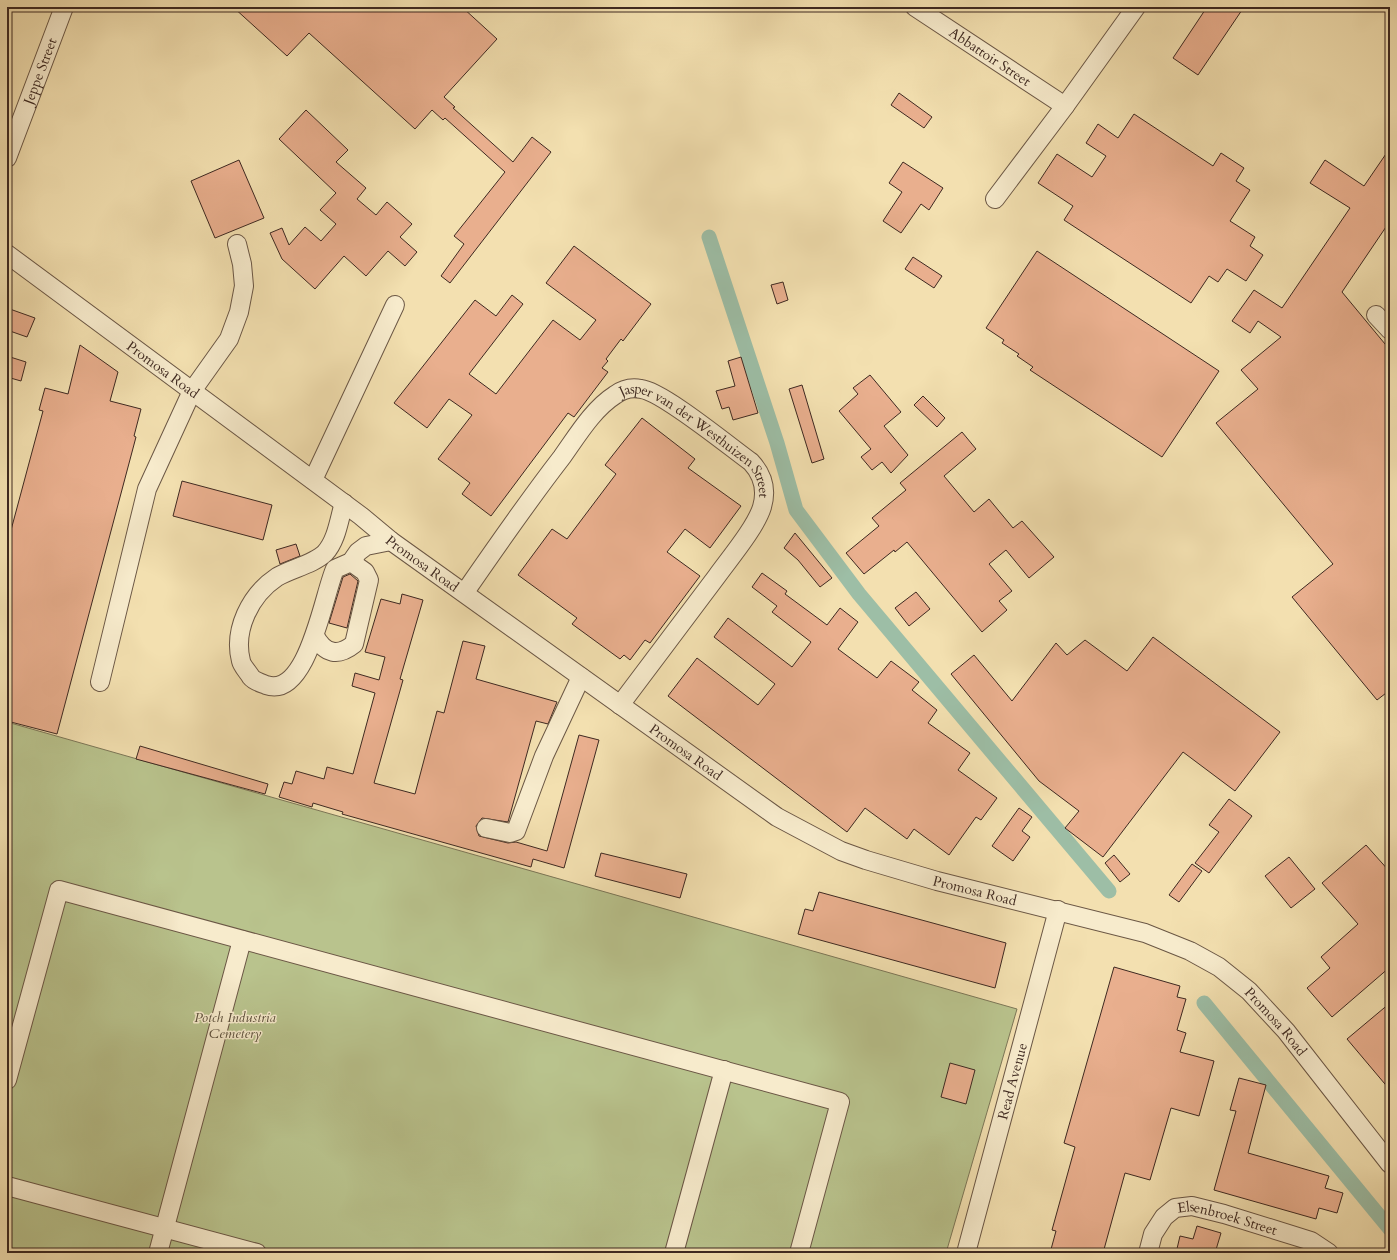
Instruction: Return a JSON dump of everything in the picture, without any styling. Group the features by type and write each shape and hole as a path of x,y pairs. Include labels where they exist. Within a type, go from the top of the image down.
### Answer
{"street":[{"name":"Jeppe Street","path":"7,158 64,7"},
{"name":"Abbattoir Street","path":"914,7 1065,106"},
{"path":"995,198 1065,106 1136,7"},
{"path":"100,682 147,489 192,391 229,339 239,312 244,286 242,264 237,244"},
{"name":"Promosa Road","path":"7,254 344,503 392,541 777,817 840,851 938,881 1058,910 1144,933 1190,951 1219,967 1250,991 1286,1031 1390,1164"},
{"path":"313,480 395,305"},
{"path":"1376,315 1390,330"},
{"name":"Jasper van der Westhuizen Street","path":"465,592 510,526 580,432 614,395 624,390 642,389 656,394 751,462 757,468 763,479 765,489 762,508 754,523 725,565 620,705"},
{"path":"344,503 333,544 324,554 277,578 256,595 246,611 240,637 241,662 253,680 272,687 285,682 298,670 315,636 335,569 351,562 358,552 366,546 392,541"},
{"path":"315,636 321,647 334,653 346,650 354,644 369,580 365,572 351,562"},
{"path":"486,828 510,833 516,831 544,756 581,677"},
{"path":"7,1080 59,890 840,1102 799,1253"},
{"name":"Read Avenue","path":"966,1253 1058,910"},
{"path":"158,1253 242,940"},
{"path":"674,1253 724,1070"},
{"path":"7,1186 257,1253"},
{"name":"Elsenbroek Street","path":"1148,1253 1152,1234 1164,1217 1175,1208 1192,1206 1224,1214 1311,1241 1329,1253"}],"green space":[{"name":"Potch Industria Cemetery","path":"7,722 1017,1009 946,1253 7,1253"}],"building":[{"path":"233,7 462,7 497,39 444,97 455,107 453,108 513,162 532,137 551,152 450,283 441,276 464,244 454,236 505,172 445,118 443,120 432,110 415,129 309,33 287,56"},
{"path":"1207,7 1244,7 1198,75 1173,58"},
{"path":"899,93 932,117 924,128 891,105"},
{"path":"306,110 348,150 336,162 366,188 357,199 376,215 387,202 412,224 400,237 417,252 405,266 388,251 366,276 344,256 315,289 282,259 270,233 282,228 289,245 305,227 321,241 336,224 320,210 336,193 279,139"},
{"path":"1134,114 1213,166 1221,153 1244,168 1236,181 1250,190 1230,221 1255,237 1250,246 1263,255 1246,281 1227,269 1218,282 1209,276 1191,303 1064,220 1073,206 1038,183 1057,154 1092,177 1106,156 1086,143 1098,124 1118,138"},
{"path":"1390,148 1390,221 1342,292 1390,350 1390,690 1377,700 1292,597 1333,564 1216,423 1258,389 1241,370 1281,337 1258,321 1250,333 1232,321 1254,290 1282,308 1350,208 1310,183 1325,160 1364,186"},
{"path":"239,160 264,218 215,238 191,181"},
{"path":"903,162 943,188 929,210 921,204 901,233 883,221 902,192 889,183"},
{"path":"574,246 651,304 623,341 621,339 606,359 608,361 602,368 608,372 574,417 568,413 491,516 462,494 470,483 438,459 472,415 449,399 427,428 394,403 475,300 496,316 512,295 523,304 469,374 496,394 553,320 580,340 596,320 546,283"},
{"path":"1037,251 1219,371 1162,457 1030,370 1033,367 1017,356 1019,354 1002,343 1004,340 986,328"},
{"path":"913,257 942,276 934,288 905,269"},
{"path":"783,282 788,300 777,304 771,285"},
{"path":"7,308 35,318 27,337 7,330"},
{"path":"80,345 118,372 110,401 141,409 134,436 136,437 57,734 7,721 7,545 43,411 39,410 45,388 68,394"},
{"path":"7,356 26,362 21,381 7,377"},
{"path":"741,357 758,413 733,420 729,407 722,409 716,391 735,386 728,361"},
{"path":"870,375 901,412 884,426 908,455 891,473 882,462 872,470 861,457 871,449 839,411 858,394 853,388"},
{"path":"802,385 824,459 812,463 789,389"},
{"path":"923,396 945,418 937,427 914,405"},
{"path":"642,418 695,459 688,468 741,506 710,548 685,529 667,552 700,576 650,643 645,640 630,660 624,655 620,659 572,624 577,618 518,575 552,529 567,539 616,474 605,465"},
{"path":"962,432 976,449 944,476 974,512 989,499 1013,528 1022,521 1054,557 1029,578 1006,550 989,564 1012,591 999,601 1007,610 982,632 907,542 895,552 894,550 864,574 846,553 879,526 872,518 906,490 900,483"},
{"path":"182,481 272,505 263,540 173,516"},
{"path":"795,533 832,578 820,587 798,560 784,548"},
{"path":"296,544 300,556 280,564 276,550"},
{"path":"762,573 787,591 785,594 827,625 840,608 858,622 838,649 877,678 891,661 919,682 912,690 937,710 928,723 970,753 958,770 997,798 981,820 976,817 949,855 914,829 907,839 865,808 847,832 668,696 697,658 758,705 775,684 714,637 728,618 792,667 811,642 772,612 777,606 752,587"},
{"path":"350,574 358,581 347,628 329,623 343,577"},
{"path":"916,592 930,609 909,626 895,608"},
{"path":"402,594 423,600 400,679 403,680 374,783 415,794 437,711 444,713 463,641 485,646 476,679 557,702 548,724 536,721 508,822 482,818 476,826 479,836 508,843 516,842 547,851 579,735 599,740 564,868 533,859 531,867 342,814 343,812 313,803 312,807 279,797 284,782 292,784 296,771 324,779 327,767 353,774 375,693 352,686 355,673 379,680 385,657 365,652 381,599 400,604"},
{"path":"1153,637 1280,732 1235,791 1183,752 1103,857 1065,828 1079,811 1039,781 951,674 974,655 1012,701 1056,643 1067,655 1085,640 1127,671"},
{"path":"140,746 268,784 265,794 136,759"},
{"path":"1229,799 1252,816 1209,873 1195,863 1219,832 1209,825"},
{"path":"1019,808 1032,817 1022,831 1030,837 1013,861 992,846"},
{"path":"1366,845 1390,872 1390,967 1332,1017 1307,988 1330,968 1321,957 1358,924 1322,883"},
{"path":"601,853 687,874 680,898 595,876"},
{"path":"1114,855 1130,874 1120,882 1105,863"},
{"path":"1289,857 1315,889 1291,908 1265,876"},
{"path":"1192,864 1202,871 1179,902 1169,895"},
{"path":"819,892 1006,943 995,988 798,934 805,909 813,911"},
{"path":"1114,967 1180,986 1177,997 1186,999 1177,1030 1186,1033 1180,1052 1214,1061 1199,1116 1171,1108 1150,1180 1125,1173 1103,1253 1050,1253 1056,1231 1052,1230 1075,1147 1064,1143"},
{"path":"1390,1003 1390,1090 1347,1039"},
{"path":"950,1063 975,1070 966,1104 941,1097"},
{"path":"1239,1078 1266,1085 1248,1153 1329,1176 1325,1188 1343,1193 1337,1213 1319,1208 1316,1219 1214,1190 1236,1111 1230,1110"},
{"path":"1197,1226 1221,1233 1215,1253 1176,1253 1180,1236 1193,1239"}],"waterway":[{"path":"709,237 777,443 796,510 859,594 1109,891"},
{"path":"1204,1003 1390,1229"}]}
